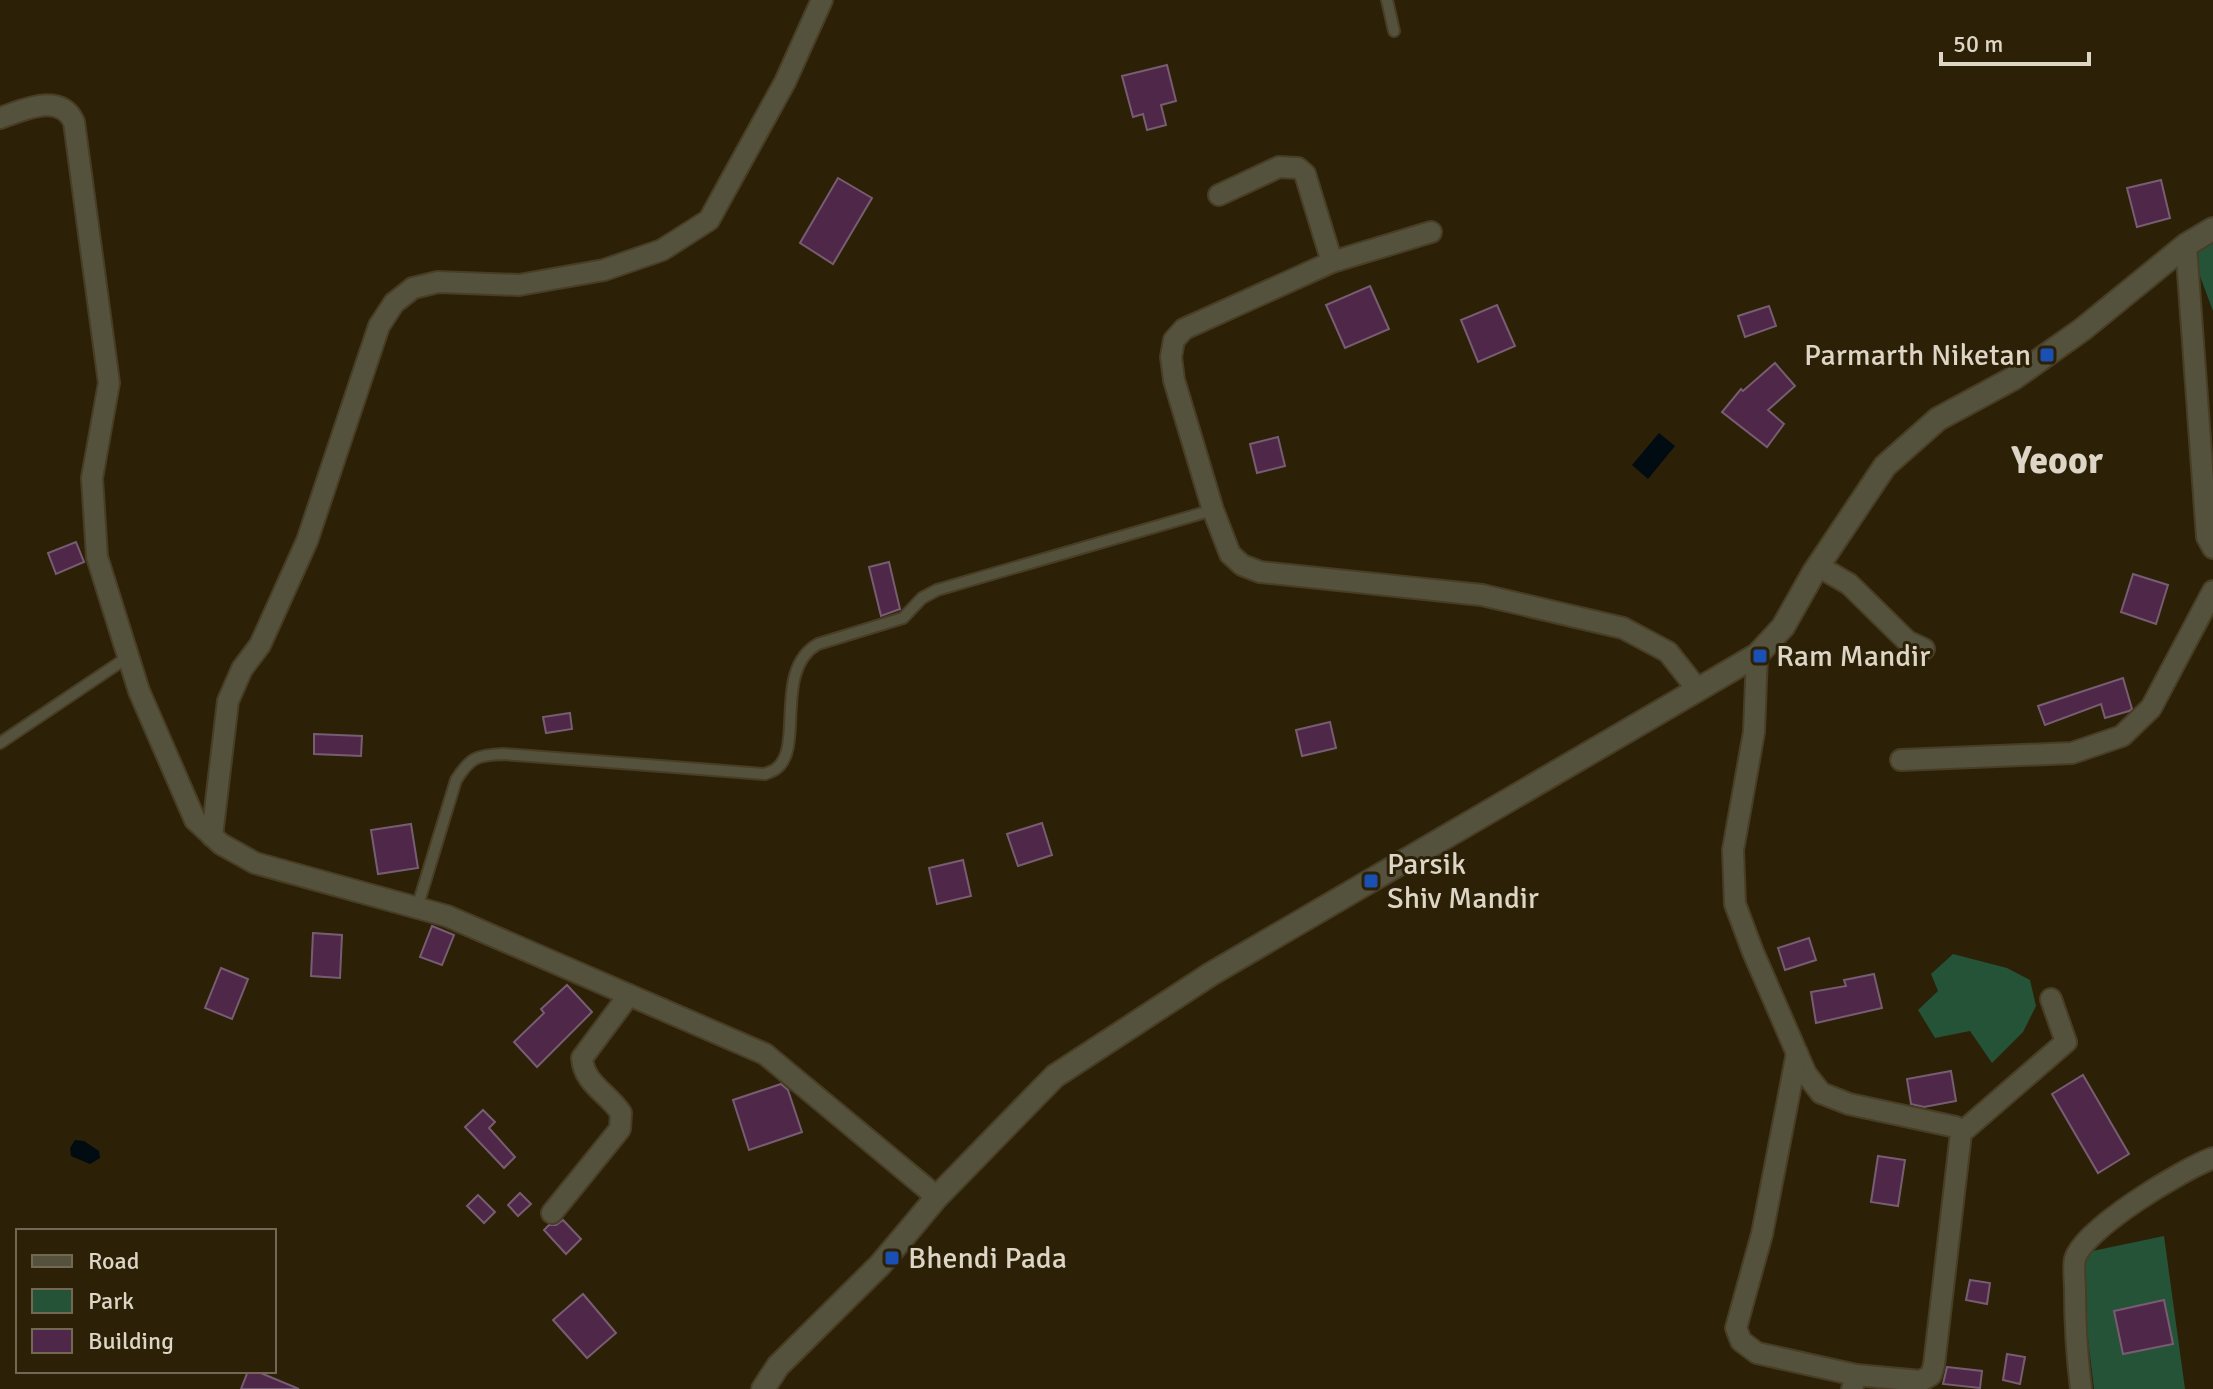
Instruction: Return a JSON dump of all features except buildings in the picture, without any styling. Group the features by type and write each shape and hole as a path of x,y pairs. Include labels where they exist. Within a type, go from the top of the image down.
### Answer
{"street":[{"path":"212,836 231,692 242,669 260,645 307,541 379,326 394,303 413,288 438,282 519,285 604,270 662,250 709,220 785,82 822,0"},
{"path":"0,118 41,105 58,106 69,112 74,122 109,383 92,478 97,557 139,691 195,820 221,844 255,863 447,916 765,1054 937,1197"},
{"path":"1219,195 1279,167 1298,168 1305,174 1332,262"},
{"path":"763,1389 778,1366 880,1265 937,1197 1055,1076 1211,974 1757,655 1783,627 1818,566 1885,466 1938,419 2025,370 2083,329 2186,245 2213,229"},
{"path":"1431,232 1332,262 1184,329 1174,340 1171,357 1174,380 1213,510 1230,554 1242,565 1260,572 1482,595 1623,628 1668,652 1698,690"},
{"path":"2186,245 2206,443 2207,537 2213,548"},
{"path":"1818,566 1849,584 1907,641 1924,649"},
{"path":"1901,760 2072,753 2122,736 2151,708 2213,591"},
{"path":"1757,655 1754,732 1733,850 1735,904 1797,1053 1806,1074 1821,1093 1849,1104 1956,1127 1961,1133"},
{"path":"552,1213 620,1129 621,1113 588,1079 582,1058 629,995"},
{"path":"1797,1053 1762,1234 1736,1328 1741,1341 1757,1353 1854,1382 1921,1381 1931,1375 1934,1365 1961,1133 2066,1042 2051,999"},
{"path":"2081,1389 2075,1336 2075,1261 2081,1244 2191,1166 2213,1158"}],"lane":[{"path":"1387,0 1394,31"},
{"path":"417,908 456,780 467,762 483,754 765,774 779,767 786,754 795,673 807,650 903,618 922,598 937,590 1213,510"},
{"path":"0,743 128,657"}],"green space":[{"path":"2213,240 2213,311 2191,252"},
{"path":"1953,954 2007,968 2030,980 2036,1006 2023,1032 1992,1063 1970,1031 1935,1038 1918,1010 1938,991 1931,974"},
{"path":"2164,1236 2185,1389 2094,1389 2078,1254"}],"shaded area":[{"path":"1659,433 1675,446 1648,479 1632,465"},
{"path":"75,1140 84,1141 99,1151 100,1158 90,1164 71,1156 70,1148"}],"place":[{"name":"Parmarth Niketan","path":"2047,355"},
{"name":"Ram Mandir","path":"1760,656"},
{"name":"Parsik Shiv Mandir","path":"1371,881"},
{"name":"Bhendi Pada","path":"892,1258"}],"district":[{"name":"Yeoor","path":"2057,460"}]}
